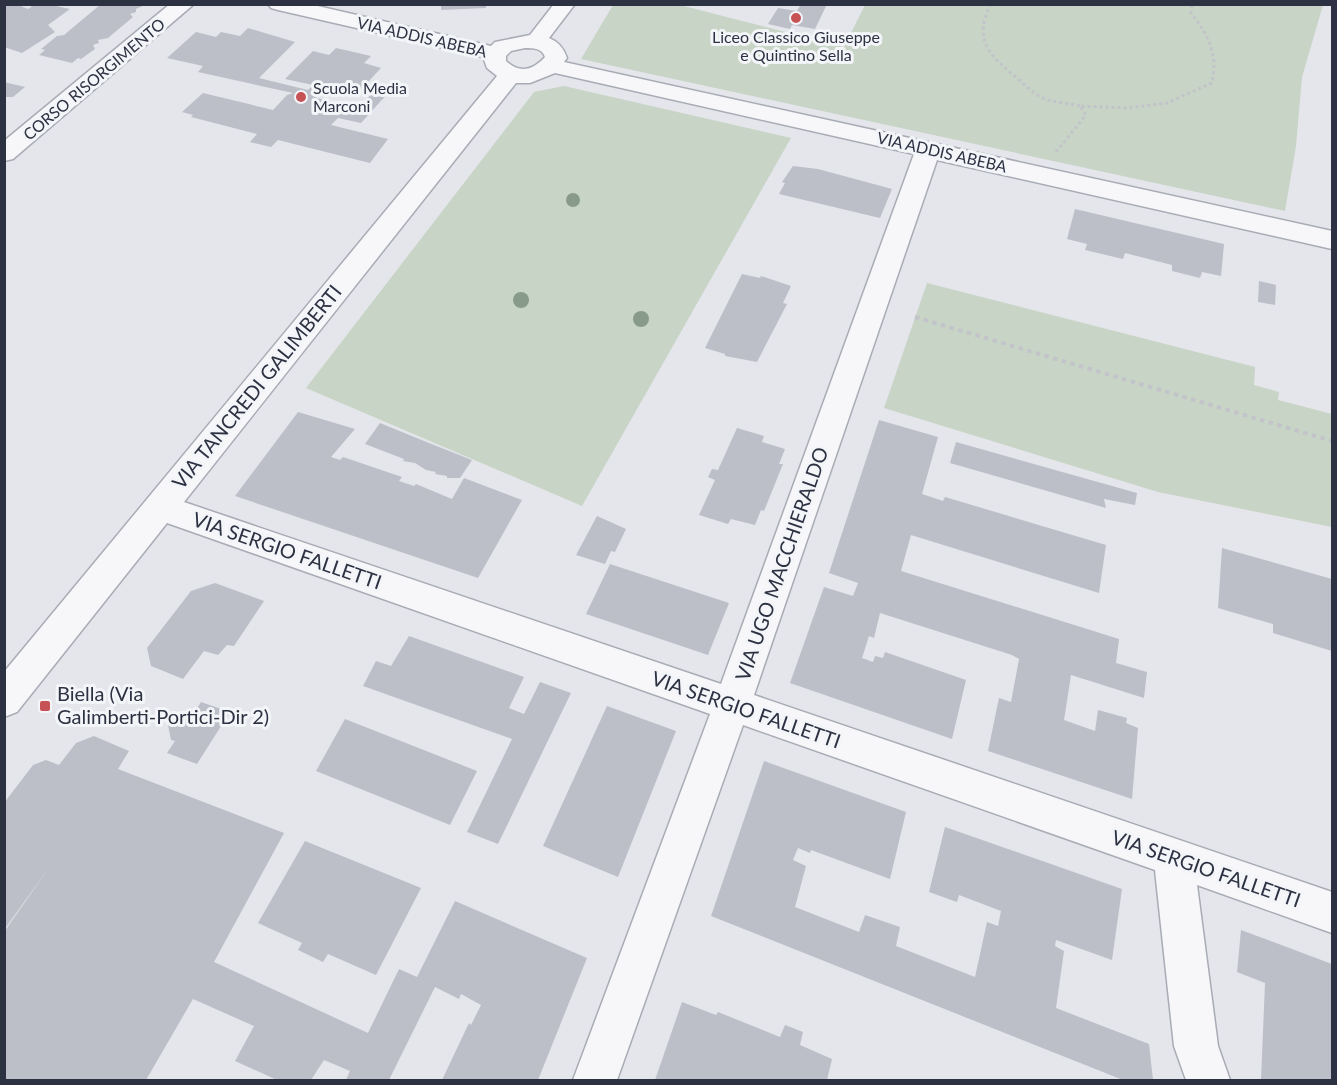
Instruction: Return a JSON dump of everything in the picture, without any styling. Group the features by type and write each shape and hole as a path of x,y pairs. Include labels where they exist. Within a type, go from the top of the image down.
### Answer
{"street":[{"name":"CORSO RISORGIMENTO","path":"4,154 184,4"},
{"name":"VIA ADDIS ABEBA","path":"278,4 502,64 533,75 544,72 552,66 1332,240"},
{"path":"536,41 565,4"},
{"path":"502,64 502,47 512,43 536,41 555,51 556,58 552,66"},
{"name":"VIA TANCREDI GALIMBERTI","path":"4,700 160,507 502,64"},
{"name":"VIA UGO MACCHIERALDO","path":"595,1080 732,705 928,149"},
{"name":"VIA SERGIO FALLETTI","path":"160,507 1332,912"},
{"path":"1173,857 1196,1046 1208,1080"}],"path":[{"path":"991,4 984,15 981,27 987,50 1001,65 1039,96 1080,106 1127,108 1167,103 1212,83 1217,65 1206,33 1191,13 1192,4"},
{"path":"1038,174 1086,115 1080,106"},
{"path":"915,316 1332,441"}],"green space":[{"path":"613,5 680,5 844,47 865,5 1323,5 1302,77 1296,146 1285,211 581,59"},
{"path":"564,86 791,138 582,506 306,388 534,92"},
{"path":"927,283 1255,367 1254,385 1279,392 1278,400 1332,414 1332,527 1158,492 884,408"}],"building":[{"path":"4,4 16,4 28,9 35,4 58,4 56,6 70,9 48,25 55,32 22,53 4,47"},
{"path":"101,4 147,4 130,14 133,17 108,38 98,40 99,43 93,45 95,49 81,59 78,58 72,63 39,55 45,50 41,49 57,36 64,35"},
{"path":"441,4 486,4 486,8 441,10"},
{"name":"Liceo Classico Giuseppe e Quintino Sella","path":"801,4 827,4 815,29 792,25 790,29 768,24 778,8 797,11"},
{"name":"Scuola Media Marconi","path":"248,28 295,42 259,78 308,90 313,85 285,79 313,51 329,55 336,48 371,56 364,63 381,68 355,96 325,89 316,98 359,108 375,90 388,93 361,123 338,118 331,125 388,139 370,163 278,140 271,147 250,142 257,134 191,117 193,115 182,112 203,93 273,110 287,95 293,93 198,72 203,66 167,58 196,32 216,37 221,32 240,36"},
{"path":"4,82 25,87 13,97 4,97"},
{"path":"793,166 818,169 892,189 880,218 779,194 785,183 782,182"},
{"path":"1075,209 1224,244 1221,276 1202,272 1200,278 1172,271 1172,265 1125,253 1123,259 1085,250 1087,244 1067,239"},
{"path":"742,274 760,278 761,276 791,286 783,303 787,304 757,362 725,356 725,354 705,348"},
{"path":"1259,281 1276,285 1275,305 1258,302"},
{"path":"298,412 355,429 331,457 340,460 343,457 402,477 399,481 414,486 416,484 452,499 464,478 522,500 478,578 235,496"},
{"path":"879,420 938,437 922,494 943,501 945,497 1106,545 1099,593 911,535 901,571 1119,639 1116,663 1147,672 1144,698 1071,675 1064,720 1095,731 1098,710 1127,718 1126,723 1138,728 1132,799 988,751 999,698 1011,702 1019,659 1012,655 880,613 874,638 869,636 862,658 873,662 875,656 883,658 885,652 966,680 952,739 790,683 824,587 853,596 858,583 829,573"},
{"path":"380,423 472,460 460,478 447,478 447,476 435,474 436,472 426,470 415,463 403,461 404,459 365,444"},
{"path":"737,428 764,436 762,442 785,449 779,464 783,464 764,511 761,510 755,525 731,519 728,524 699,515 715,480 708,477 712,469 718,470"},
{"path":"956,442 1137,493 1135,505 1104,499 1106,508 950,463"},
{"path":"597,516 626,529 615,552 611,551 605,564 576,555"},
{"path":"1222,548 1332,579 1332,651 1273,633 1273,624 1218,608"},
{"path":"610,564 729,603 708,655 586,614"},
{"path":"215,583 264,601 234,646 227,645 218,655 204,651 183,679 151,666 147,648 191,591"},
{"path":"409,636 524,677 509,708 524,714 540,682 571,693 498,844 467,832 512,739 363,686 376,661 391,666"},
{"path":"201,702 230,712 197,764 167,753 175,741 171,740 168,725 173,719 189,711 194,713"},
{"path":"607,706 676,731 618,877 543,846"},
{"path":"345,719 477,771 450,825 316,771"},
{"path":"94,736 129,751 118,769 284,833 214,962 368,1033 399,969 417,977 455,901 587,958 538,1080 442,1080 469,1023 471,1025 481,1005 461,994 459,999 435,987 389,1080 346,1080 350,1071 324,1060 311,1080 277,1080 235,1061 254,1026 193,999 146,1080 4,1080 4,932 51,865 4,930 4,803 33,765 46,760 59,765 76,743"},
{"path":"764,761 906,812 890,879 811,850 810,853 798,848 793,860 806,866 795,907 859,932 865,915 900,927 896,946 975,977 987,922 998,926 1001,911 959,895 957,902 929,892 945,827 1122,889 1112,960 1056,940 1055,946 1064,951 1056,1008 1149,1044 1153,1080 1123,1080 711,916"},
{"path":"305,841 421,888 376,975 328,954 323,962 298,950 302,943 258,923"},
{"path":"1241,930 1332,964 1332,1080 1261,1080 1265,983 1237,972"},
{"path":"682,1002 716,1015 718,1012 780,1037 785,1025 803,1032 800,1045 832,1059 827,1080 655,1080"}],"place":[{"name":"Liceo Classico Giuseppe e Quintino Sella","path":"796,18"},
{"name":"Scuola Media Marconi","path":"301,97"},
{"name":"Biella (Via Galimberti-Portici-Dir 2)","path":"45,706"}]}
